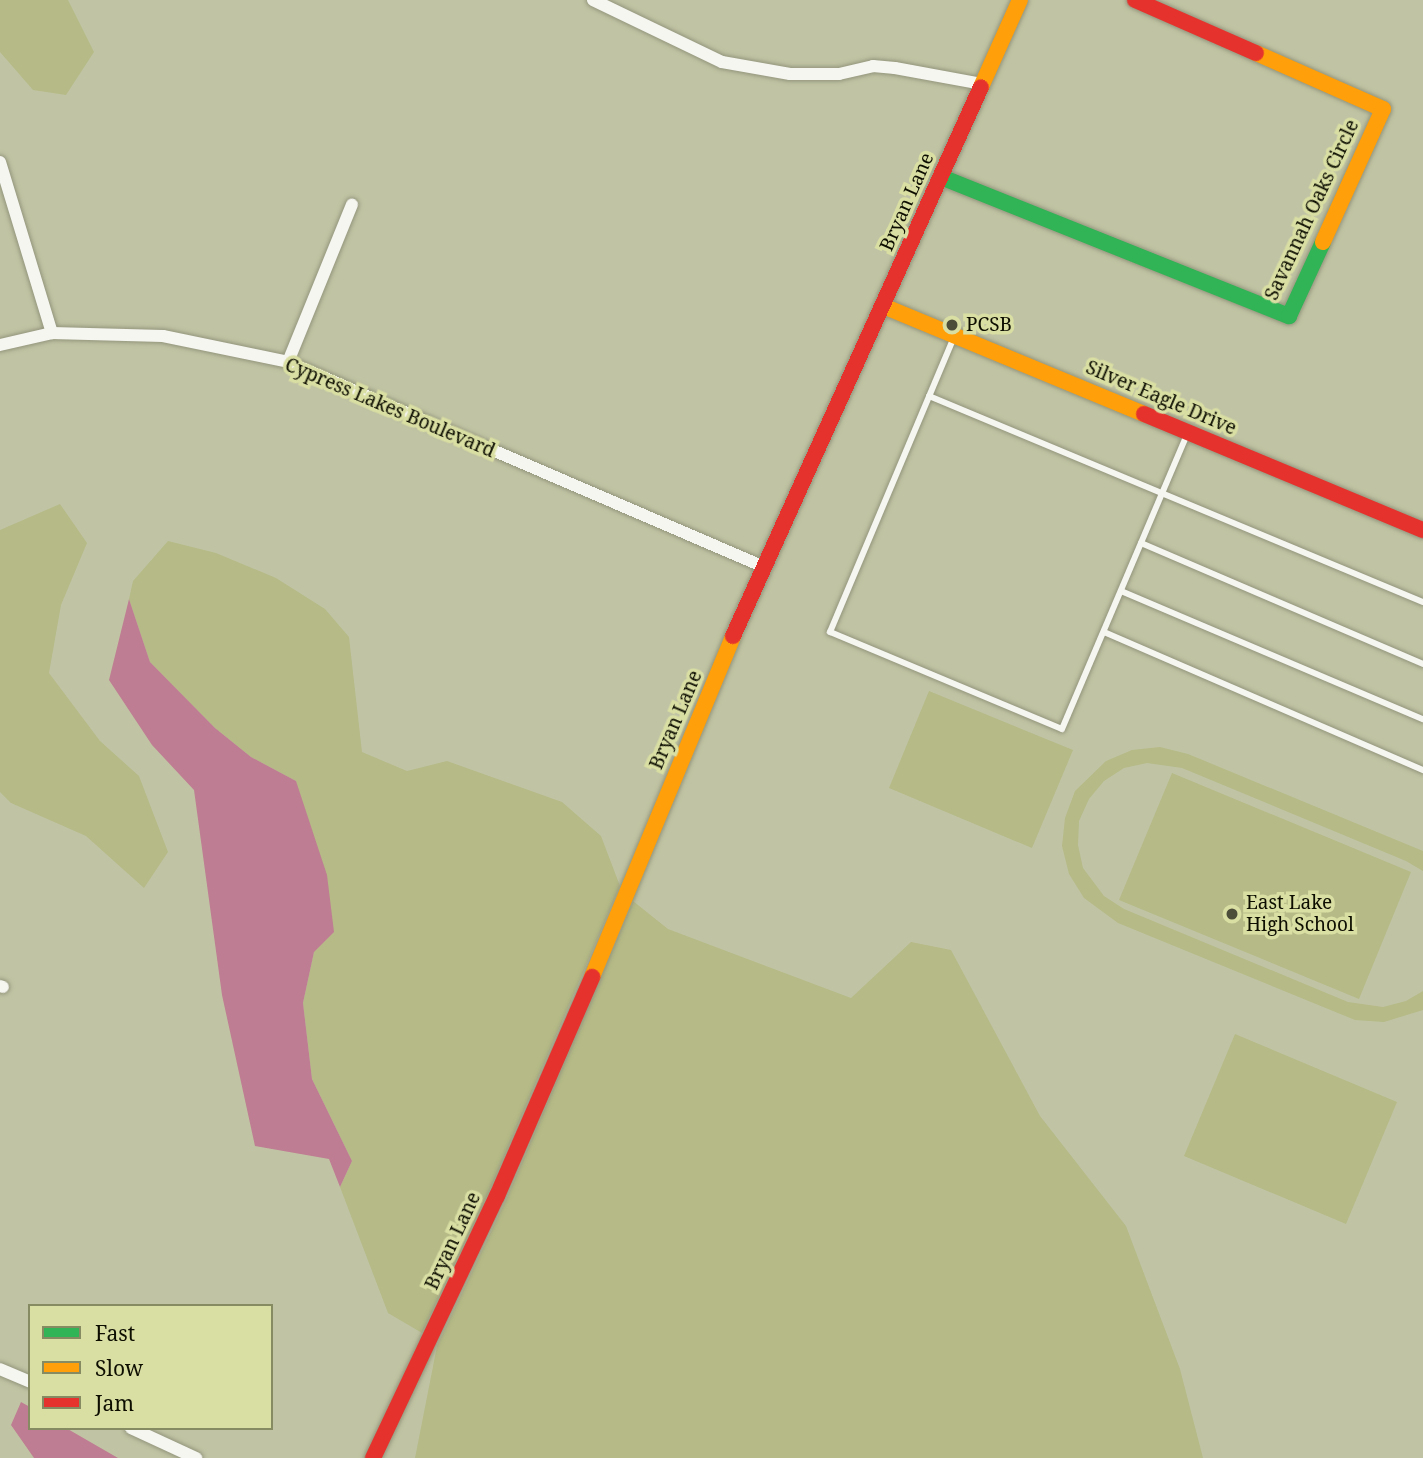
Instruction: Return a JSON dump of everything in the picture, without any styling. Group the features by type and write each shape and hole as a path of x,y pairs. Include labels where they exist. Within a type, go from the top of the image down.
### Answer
{"street":[{"path":"593,0 722,62 790,74 839,74 873,66 982,84"},
{"name":"Bryan Lane","path":"373,1458 497,1196 579,1007 762,566 883,306 1020,0"},
{"name":"Savannah Oaks Circle","path":"941,177 1289,316 1383,109 1135,0"},
{"path":"0,162 52,332"},
{"path":"288,362 352,204"},
{"name":"Silver Eagle Drive","path":"883,306 1423,530"},
{"name":"Cypress Lakes Boulevard","path":"0,345 52,332 163,336 288,362 762,566"},
{"path":"0,1368 28,1381"},
{"path":"135,1430 196,1458"}],"lane":[{"path":"954,335 830,632 1062,729 1188,432"},
{"path":"929,396 1423,602"},
{"path":"1141,543 1423,664"},
{"path":"1121,590 1423,719"},
{"path":"1104,632 1423,770"}],"green space":[{"path":"0,0 68,0 94,52 66,95 33,90 0,52"},
{"path":"60,504 87,543 61,605 49,673 100,741 139,776 168,852 144,888 86,836 11,803 0,792 0,530"},
{"path":"168,541 216,553 276,578 325,609 349,637 362,752 407,771 447,761 562,802 601,836 620,886 489,1192 422,1333 388,1313 340,1187 352,1161 312,1079 303,1003 314,952 296,781 251,757 215,728 150,662 129,599 133,581"},
{"path":"929,691 1073,750 1032,848 889,788"},
{"path":"1160,747 1188,754 1423,851 1423,871 1406,861 1182,768 1147,763 1124,768 1104,781 1089,799 1079,821 1078,845 1083,868 1104,896 1124,909 1348,1002 1383,1007 1406,1001 1423,991 1423,1010 1384,1022 1355,1020 1118,923 1084,898 1069,874 1062,846 1065,818 1075,791 1106,761 1132,750"},
{"path":"1172,773 1411,872 1359,999 1119,900"},
{"path":"633,901 668,929 851,998 911,942 951,950 1040,1116 1126,1226 1180,1369 1203,1458 415,1458 437,1346 506,1200"},
{"path":"1235,1034 1397,1102 1346,1224 1184,1156"}],"shaded area":[{"path":"129,599 150,662 215,728 251,757 296,781 327,875 334,932 314,952 303,1003 312,1079 352,1161 340,1187 329,1159 255,1146 222,995 194,790 152,745 109,680"},
{"path":"21,1402 28,1406 28,1430 69,1430 118,1458 34,1458 11,1425"}],"traffic: fast":[{"path":"941,177 1289,316 1323,242"}],"traffic: slow":[{"path":"981,87 1020,0"},
{"path":"1256,53 1383,109 1323,242"},
{"path":"883,306 1144,414"},
{"path":"592,977 733,636"}],"traffic: jam":[{"path":"1135,0 1256,53"},
{"path":"733,636 981,87"},
{"path":"1144,414 1423,530"},
{"path":"373,1458 497,1196 592,977"}],"place":[{"name":"PCSB","path":"952,325"},
{"name":"East Lake High School","path":"1232,914"}]}
